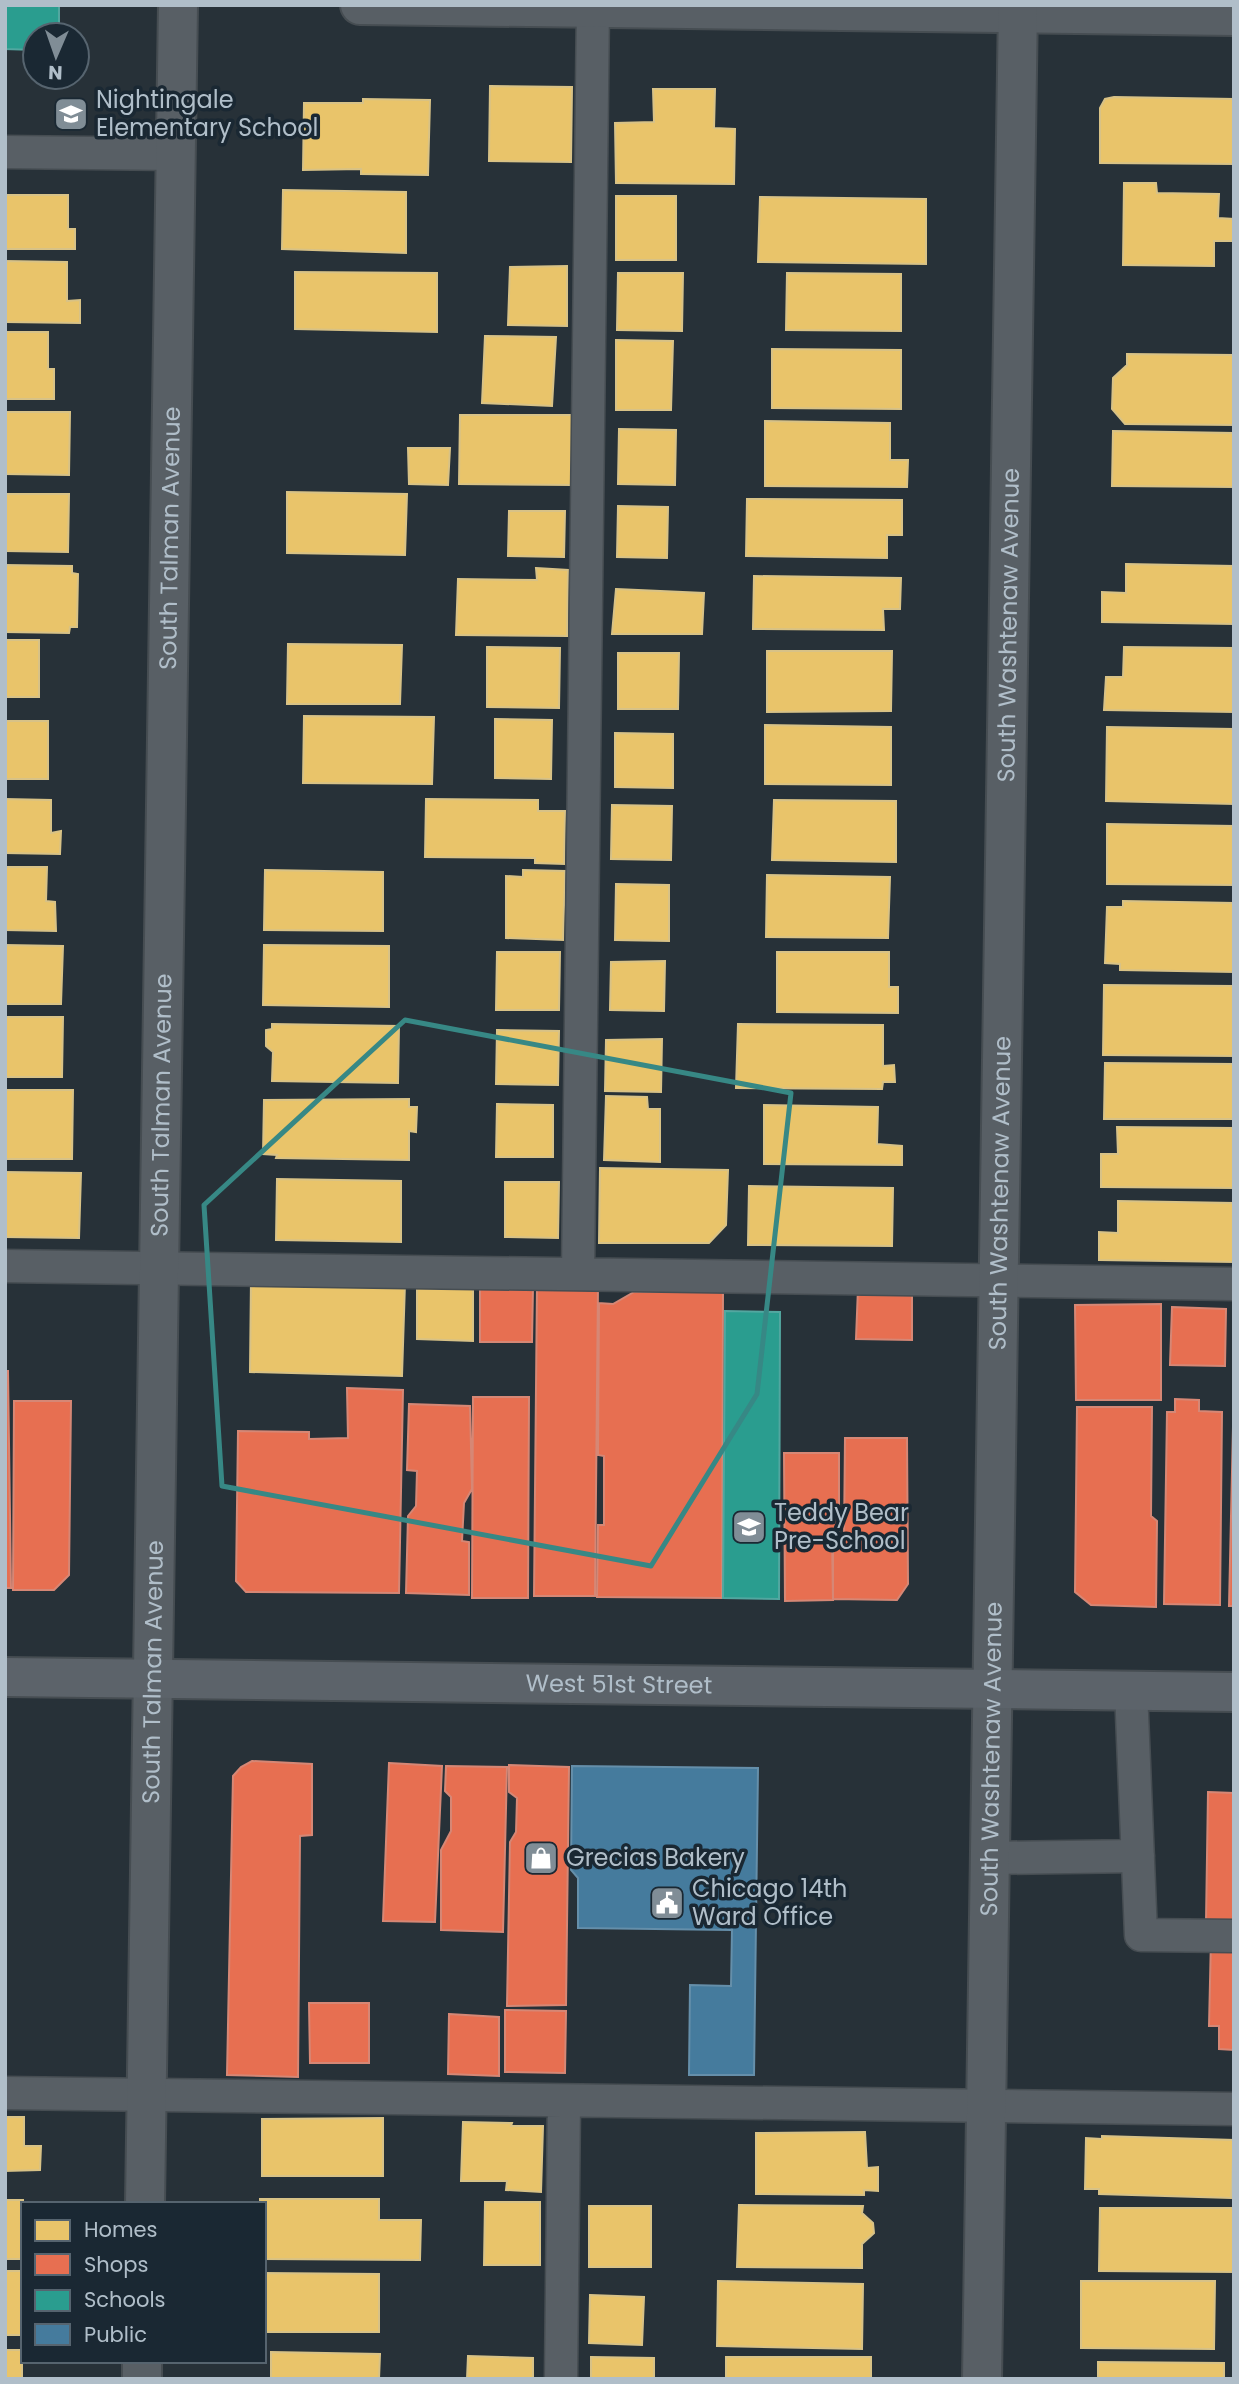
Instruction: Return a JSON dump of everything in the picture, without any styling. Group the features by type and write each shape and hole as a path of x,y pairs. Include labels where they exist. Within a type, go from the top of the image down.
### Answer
{"street":[{"name":"South Talman Avenue","path":"145,2202 178,5"},
{"path":"360,5 1018,9 1234,16"},
{"name":"South Washtenaw Avenue","path":"982,2379 1018,9"},
{"name":"West 51st Street","path":"5,1677 1234,1692"}],"lane":[{"path":"578,1274 593,7"},
{"path":"5,152 176,154"},
{"path":"5,1266 1234,1284"},
{"path":"1131,1690 1141,1935 1234,1936"},
{"path":"990,1858 1138,1856"},
{"path":"5,2093 1234,2109"},
{"path":"561,2379 564,2101"}],"highlighted area":[{"path":"405,1020 791,1093 757,1394 651,1566 222,1486 204,1205"}],"building: Homes":[{"path":"490,86 572,87 571,162 489,161"},
{"path":"653,89 715,89 714,128 735,129 734,184 616,183 615,123 654,122"},
{"path":"363,99 430,100 428,175 361,174 361,169 303,170 304,103 363,103"},
{"path":"1105,99 1234,99 1234,164 1100,163 1100,108"},
{"path":"1124,183 1156,183 1157,193 1219,194 1218,218 1234,219 1234,241 1214,241 1214,266 1123,265"},
{"path":"283,190 406,192 406,253 282,249"},
{"path":"5,195 68,195 68,229 75,229 75,249 5,249"},
{"path":"616,196 676,196 676,260 616,260"},
{"path":"760,197 926,199 926,264 758,262"},
{"path":"5,261 67,262 67,301 80,300 80,323 5,322"},
{"path":"567,266 567,326 508,325 510,267"},
{"path":"295,272 437,273 437,332 295,329"},
{"path":"618,273 683,273 682,331 617,330"},
{"path":"787,273 901,274 901,331 786,330"},
{"path":"5,332 48,332 48,369 54,369 54,399 5,399"},
{"path":"485,336 556,337 552,406 482,403"},
{"path":"616,340 673,341 671,410 616,410"},
{"path":"772,349 901,350 901,409 772,408"},
{"path":"1127,354 1234,355 1234,425 1125,424 1112,409 1113,378 1127,365"},
{"path":"5,412 70,412 69,475 5,474"},
{"path":"460,415 573,415 572,485 459,484"},
{"path":"765,421 890,423 890,460 908,460 907,487 765,486"},
{"path":"619,429 676,430 675,485 618,484"},
{"path":"1113,431 1234,433 1234,487 1112,486"},
{"path":"408,448 450,448 448,485 409,484"},
{"path":"287,492 407,494 405,555 287,553"},
{"path":"5,494 69,494 68,552 5,551"},
{"path":"747,499 902,500 902,535 887,535 887,558 746,556"},
{"path":"618,506 668,507 667,558 617,557"},
{"path":"509,511 565,511 564,557 508,556"},
{"path":"1126,564 1234,566 1234,624 1102,622 1102,592 1126,593"},
{"path":"5,565 72,566 72,573 78,574 77,627 70,627 69,633 5,632"},
{"path":"536,568 568,570 567,636 456,635 458,579 537,580"},
{"path":"754,576 901,578 900,609 883,609 884,630 753,629"},
{"path":"616,589 704,593 702,634 612,634"},
{"path":"5,640 39,640 39,697 5,697"},
{"path":"288,644 402,645 400,704 287,704"},
{"path":"487,647 560,648 559,708 487,707"},
{"path":"1124,647 1234,648 1234,712 1104,710 1106,677 1123,677"},
{"path":"767,651 892,651 891,711 767,712"},
{"path":"618,653 679,653 678,709 618,709"},
{"path":"304,716 434,717 432,784 303,783"},
{"path":"495,719 552,720 551,779 495,778"},
{"path":"5,721 48,721 48,779 5,779"},
{"path":"765,725 891,727 891,785 765,784"},
{"path":"1107,727 1234,729 1234,804 1106,801"},
{"path":"615,733 673,734 673,788 615,787"},
{"path":"5,799 51,800 51,833 61,831 60,854 5,853"},
{"path":"426,799 538,800 538,811 565,811 564,864 535,863 535,858 425,857"},
{"path":"774,800 896,801 896,862 772,860"},
{"path":"612,805 672,806 671,860 611,859"},
{"path":"1107,824 1234,826 1234,885 1107,884"},
{"path":"5,867 47,867 46,901 55,902 56,931 5,930"},
{"path":"265,870 383,872 383,931 264,930"},
{"path":"523,870 565,871 563,940 506,938 506,876 523,877"},
{"path":"767,875 890,877 888,938 766,937"},
{"path":"616,884 669,885 669,941 615,940"},
{"path":"1123,901 1234,903 1234,972 1120,970 1120,964 1105,963 1107,907 1123,907"},
{"path":"5,945 63,946 61,1004 5,1004"},
{"path":"264,945 389,946 389,1007 263,1005"},
{"path":"497,952 560,952 559,1010 496,1010"},
{"path":"777,952 889,952 889,987 898,987 898,1013 777,1012"},
{"path":"665,961 664,1011 610,1010 611,962"},
{"path":"1104,985 1234,986 1234,1056 1103,1055"},
{"path":"5,1017 63,1017 62,1077 5,1077"},
{"path":"272,1024 399,1026 398,1083 272,1081 273,1052 266,1046 266,1030 272,1029"},
{"path":"738,1024 883,1025 883,1066 894,1065 895,1082 883,1082 882,1089 736,1088"},
{"path":"497,1030 559,1031 558,1085 496,1084"},
{"path":"662,1039 661,1092 605,1091 606,1040"},
{"path":"1105,1063 1234,1064 1234,1119 1104,1119"},
{"path":"5,1090 73,1090 72,1159 5,1159"},
{"path":"606,1096 647,1097 648,1109 660,1109 660,1162 604,1160"},
{"path":"409,1099 409,1107 417,1107 416,1132 409,1131 409,1160 276,1158 277,1155 263,1154 264,1100"},
{"path":"497,1104 553,1105 553,1157 496,1157"},
{"path":"764,1105 878,1107 877,1144 902,1146 902,1165 764,1164"},
{"path":"1117,1127 1234,1128 1234,1188 1101,1187 1101,1154 1118,1154"},
{"path":"600,1168 728,1170 726,1225 709,1243 599,1243"},
{"path":"5,1172 81,1173 79,1238 5,1237"},
{"path":"277,1179 401,1181 401,1242 276,1240"},
{"path":"505,1182 559,1182 558,1238 505,1237"},
{"path":"749,1186 893,1188 892,1246 748,1245"},
{"path":"1118,1201 1234,1203 1234,1262 1099,1260 1099,1232 1118,1233"},
{"path":"251,1279 405,1283 402,1376 250,1372"},
{"path":"417,1286 473,1287 473,1341 417,1339"},
{"path":"5,2117 24,2117 24,2146 41,2146 40,2170 5,2171"},
{"path":"383,2118 383,2176 262,2176 262,2119"},
{"path":"463,2122 543,2126 541,2192 506,2190 507,2181 461,2181"},
{"path":"865,2132 867,2168 878,2167 878,2191 864,2190 864,2195 756,2194 756,2133"},
{"path":"1102,2136 1234,2140 1231,2198 1099,2194 1099,2189 1085,2189 1086,2138 1102,2139"},
{"path":"260,2199 379,2199 379,2220 421,2220 420,2260 266,2259 266,2202 260,2202"},
{"path":"5,2200 23,2200 21,2259 5,2259"},
{"path":"485,2202 540,2202 540,2265 484,2265"},
{"path":"739,2205 863,2206 862,2213 873,2223 874,2233 862,2244 862,2268 737,2267"},
{"path":"589,2206 651,2206 651,2267 589,2267"},
{"path":"1100,2208 1234,2208 1234,2272 1099,2271"},
{"path":"5,2271 21,2271 21,2335 5,2335"},
{"path":"266,2273 379,2274 379,2332 266,2332"},
{"path":"718,2281 863,2284 862,2349 717,2346"},
{"path":"1081,2281 1215,2281 1214,2349 1081,2348"},
{"path":"590,2295 644,2297 642,2345 589,2343"},
{"path":"5,2350 21,2350 22,2379 5,2379"},
{"path":"271,2352 380,2354 379,2379 271,2379"},
{"path":"468,2356 533,2358 533,2379 467,2379"},
{"path":"591,2357 654,2358 654,2379 591,2379"},
{"path":"726,2357 871,2357 871,2379 726,2379"},
{"path":"1098,2362 1224,2363 1224,2379 1098,2379"}],"building: Shops":[{"path":"537,1285 598,1285 595,1596 534,1596"},
{"path":"480,1287 533,1287 532,1342 480,1342"},
{"path":"858,1288 912,1289 912,1340 856,1339"},
{"path":"634,1292 723,1292 722,1598 597,1597 598,1525 604,1525 604,1456 598,1455 599,1303 613,1304"},
{"path":"1161,1304 1161,1400 1076,1400 1075,1305"},
{"path":"1172,1307 1226,1309 1225,1366 1170,1365"},
{"path":"5,1371 8,1371 11,1588 5,1588"},
{"path":"1234,1382 1234,1606 1229,1606"},
{"path":"347,1388 403,1390 399,1593 246,1592 236,1581 238,1431 309,1432 309,1439 348,1438"},
{"path":"473,1397 529,1397 528,1598 472,1598"},
{"path":"1175,1399 1199,1400 1199,1411 1222,1412 1220,1605 1164,1604 1167,1412 1175,1412"},
{"path":"14,1401 71,1401 69,1575 54,1590 13,1590"},
{"path":"409,1404 470,1406 472,1489 464,1503 462,1541 469,1542 469,1595 406,1593 408,1516 416,1506 417,1471 407,1470"},
{"path":"1077,1407 1152,1407 1151,1516 1157,1521 1156,1607 1091,1605 1075,1592"},
{"path":"845,1438 907,1438 908,1584 897,1600 833,1599 833,1539 844,1539"},
{"path":"784,1453 839,1453 839,1538 832,1538 833,1600 785,1601"},
{"path":"252,1761 312,1764 312,1835 300,1836 298,2077 227,2075 233,1776 241,1767"},
{"path":"389,1763 442,1766 435,1922 383,1921"},
{"path":"509,1765 569,1767 566,2005 507,2006 510,1842 516,1832 517,1798 509,1792"},
{"path":"446,1766 507,1767 503,1932 441,1930 441,1850 451,1831 451,1797 445,1791"},
{"path":"1208,1792 1234,1793 1234,1921 1206,1921"},
{"path":"1211,1938 1234,1938 1234,2050 1219,2049 1219,2026 1209,2026"},
{"path":"309,2003 369,2003 369,2063 310,2063"},
{"path":"505,2010 566,2011 565,2073 505,2072"},
{"path":"449,2014 499,2017 499,2076 448,2074"}],"building: Schools":[{"path":"5,5 59,5 59,21 21,21 21,50 5,49"},
{"path":"725,1311 780,1312 779,1599 723,1598"}],"building: Public":[{"name":"Chicago 14th Ward Office","path":"572,1766 758,1768 754,2075 689,2075 690,1985 731,1986 732,1930 578,1928 578,1878 571,1870"}],"place":[{"name":"Nightingale Elementary School","path":"71,114"},
{"name":"Teddy Bear Pre-School","path":"749,1527"},
{"name":"Grecias Bakery","path":"541,1858"},
{"name":"Chicago 14th Ward Office","path":"667,1903"}]}
